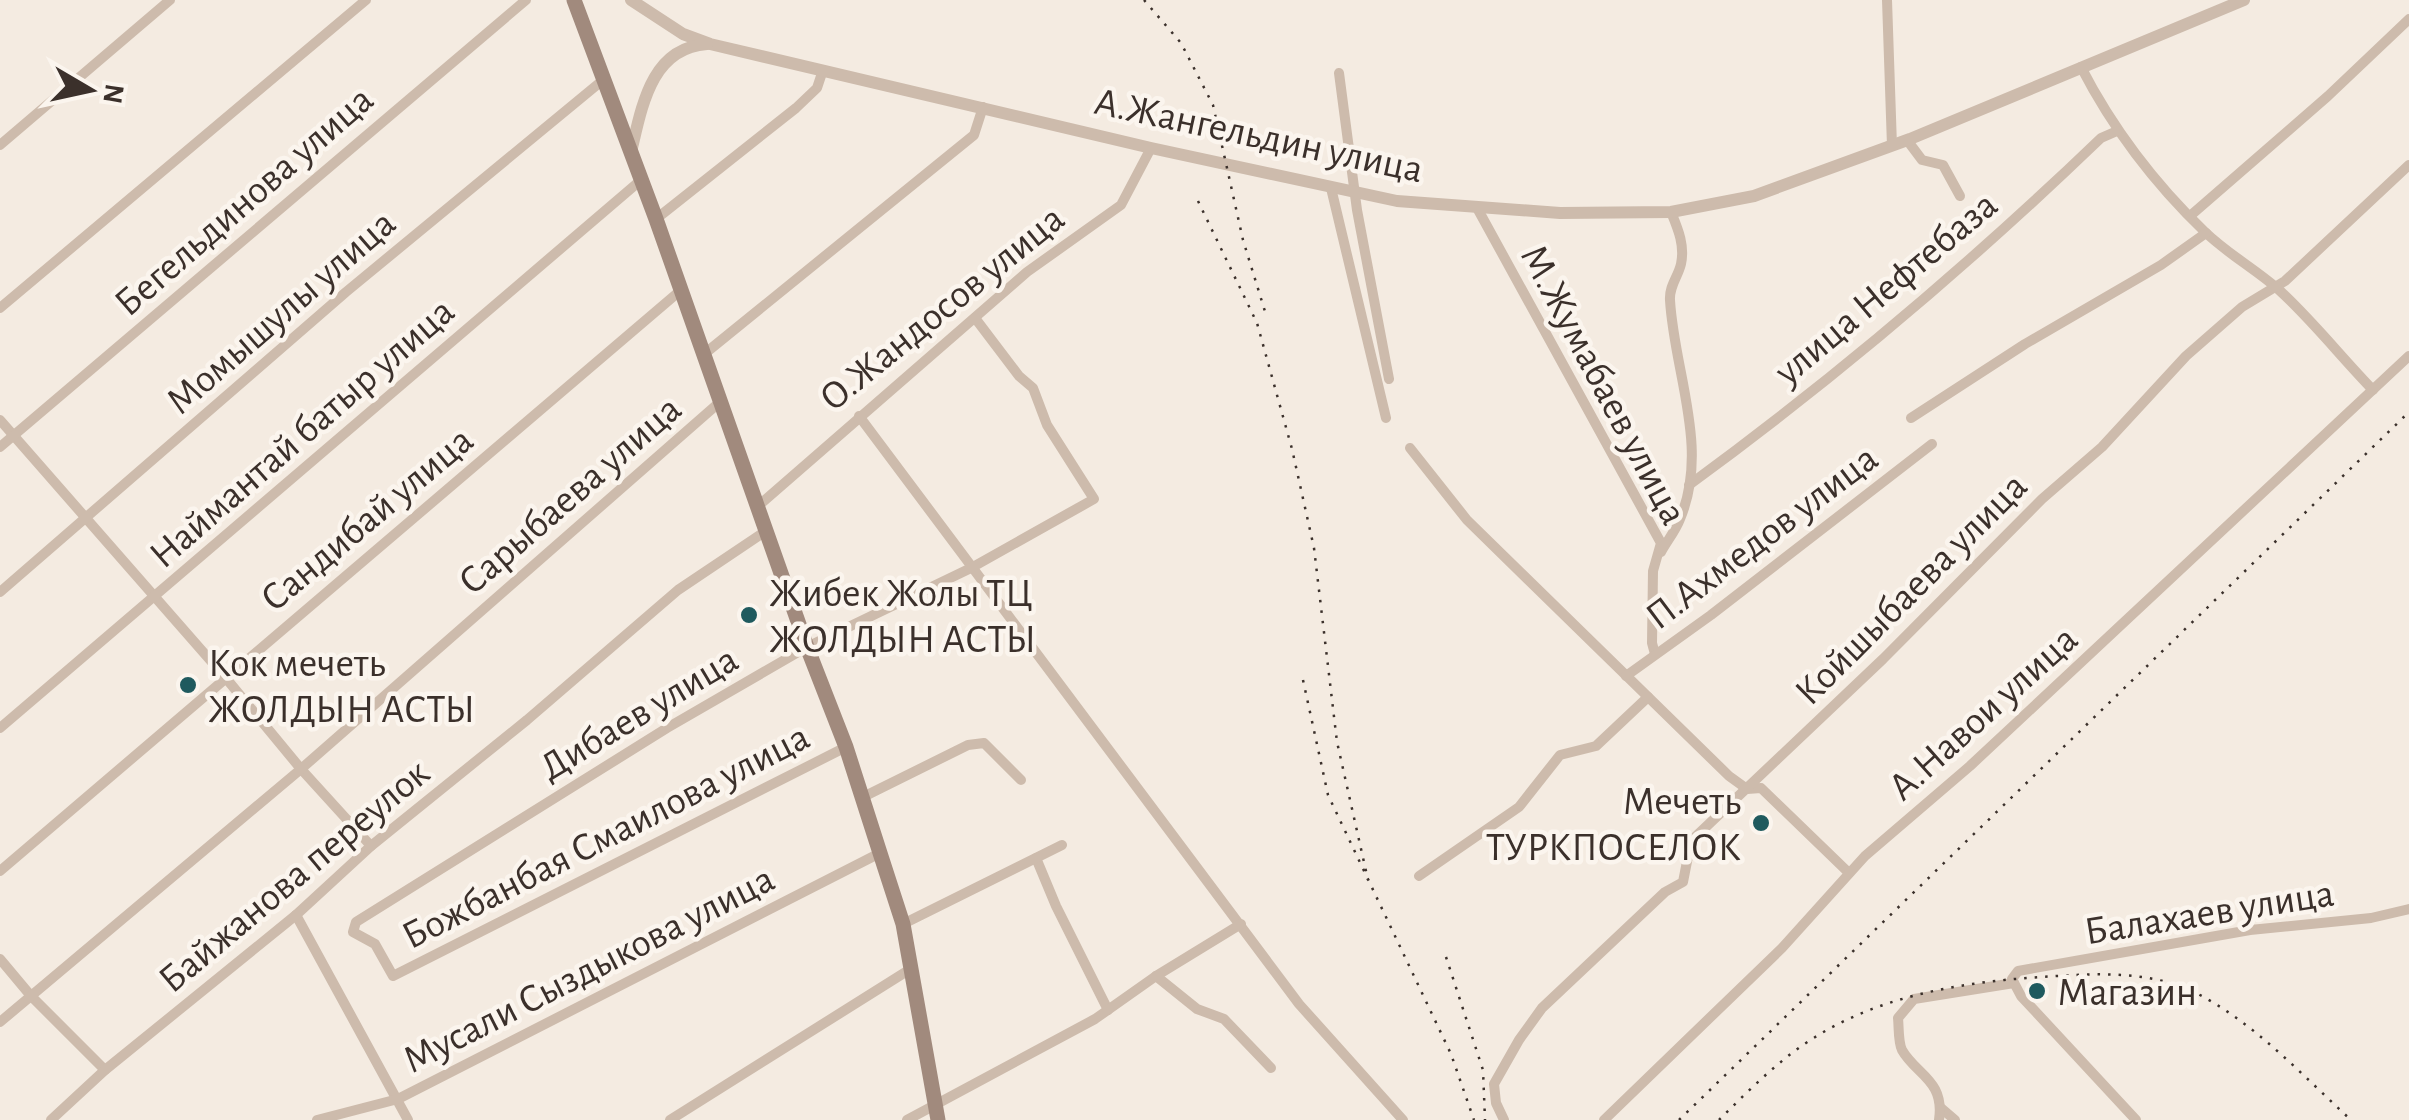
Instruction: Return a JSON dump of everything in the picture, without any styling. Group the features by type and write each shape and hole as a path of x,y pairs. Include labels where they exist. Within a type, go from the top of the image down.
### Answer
{"main road":[{"path":"574,0 656,219 806,647 846,747 902,924 936,1113"}],"street":[{"path":"0,146 170,0"},
{"path":"0,308 366,0"},
{"name":"Бегельдинова улица","path":"0,446 526,0"},
{"name":"А.Жангельдин улица","path":"631,0 683,34 710,44 1151,148 1397,202 1560,214 1671,212 1754,196 1892,146 2244,0"},
{"path":"1887,0 1892,146"},
{"path":"2190,216 2328,96 2409,19"},
{"path":"630,153 657,69 679,50 710,44"},
{"path":"2081,67 2117,132 2190,216 2249,270 2274,285 2373,390"},
{"path":"656,219 796,108 817,88 823,70"},
{"path":"1339,74 1357,210 1389,378"},
{"name":"Момышулы улица","path":"0,592 346,292 602,80"},
{"path":"704,354 974,135 983,107"},
{"name":"улица Нефтебаза","path":"1689,485 1860,351 1979,251 2101,138 2117,132"},
{"name":"улица Нефтебаза","path":"1907,140 1922,160 1943,166 1960,196"},
{"name":"О.Жандосов улица","path":"758,506 1027,272 1121,205 1151,148"},
{"name":"Койшыбаева улица","path":"1504,1120 1496,1103 1494,1084 1519,1040 1542,1008 1652,903 1682,882 1691,840 1930,613 2042,498 2102,447 2186,356 2242,307 2285,280 2409,165"},
{"name":"Наймантай батыр улица","path":"0,728 640,180"},
{"path":"1331,188 1386,418"},
{"name":"М.Жумабаев улица","path":"1476,206 1661,542 1654,571 1655,654"},
{"path":"1660,553 1681,518 1693,445 1672,328 1670,292 1681,264 1682,237 1671,212"},
{"name":"П.Ахмедов улица","path":"1911,418 2206,233"},
{"name":"Сандибай улица","path":"0,871 681,290"},
{"name":"Дибаев улица","path":"353,932 356,922 532,811 806,647 971,568 1094,499 1047,425 1033,388 1019,376 975,318"},
{"name":"А.Навои улица","path":"1604,1120 1782,948 1848,873 1998,740 2409,356"},
{"name":"Сарыбаева улица","path":"0,1022 301,770 721,401"},
{"path":"860,416 1299,1004 1403,1120"},
{"path":"0,420 371,846"},
{"name":"П.Ахмедов улица","path":"1626,676 1712,615 1932,444"},
{"path":"1410,448 1467,520 1626,676 1730,776 1747,789 1761,788 1848,873"},
{"name":"Байжанова переулок","path":"51,1120 105,1070 296,916 371,846 527,720 678,590 766,531"},
{"path":"1419,876 1519,807 1560,754 1596,746 1648,697"},
{"path":"861,798 968,745 984,743 1021,780"},
{"name":"Божбанбая Смаилова улица","path":"353,932 375,944 393,976 846,747"},
{"path":"902,924 1062,846"},
{"name":"Мусали Сыздыкова улица","path":"317,1120 398,1099 880,853"},
{"path":"1036,858 1108,1010"},
{"name":"Балахаев улица","path":"2014,983 2012,979 2018,971 2220,935 2371,918 2409,908"},
{"path":"296,916 408,1120"},
{"path":"907,1120 936,1113 1108,1010 1241,924"},
{"path":"0,959 105,1070"},
{"path":"670,1120 912,968"},
{"path":"1156,976 1196,1009 1224,1019 1270,1068"},
{"path":"1955,1120 1940,1114 1928,1076 1902,1049 1898,1018 1914,999 2014,983 2040,1019 2136,1120"}],"railway":[{"path":"1144,0 1181,43 1213,105 1243,240 1267,318"},
{"path":"1198,201 1257,323 1292,449 1314,548 1337,742 1368,880"},
{"path":"1679,1120 2409,412"},
{"path":"1303,680 1328,795 1451,1054 1474,1120"},
{"path":"1446,957 1483,1070 1485,1120"},
{"path":"1719,1120 1792,1053 1821,1033 1885,1004 1952,987 2091,974 2160,980 2214,1003 2276,1050 2351,1120"}],"place":[{"name":"Жибек Жолы ТЦ ЖОЛДЫН АСТЫ","path":"749,615"},
{"name":"Кок мечеть ЖОЛДЫН АСТЫ","path":"188,685"},
{"name":"Мечеть ТУРКПОСЕЛОК","path":"1761,823"},
{"name":"Магазин","path":"2037,991"}]}
